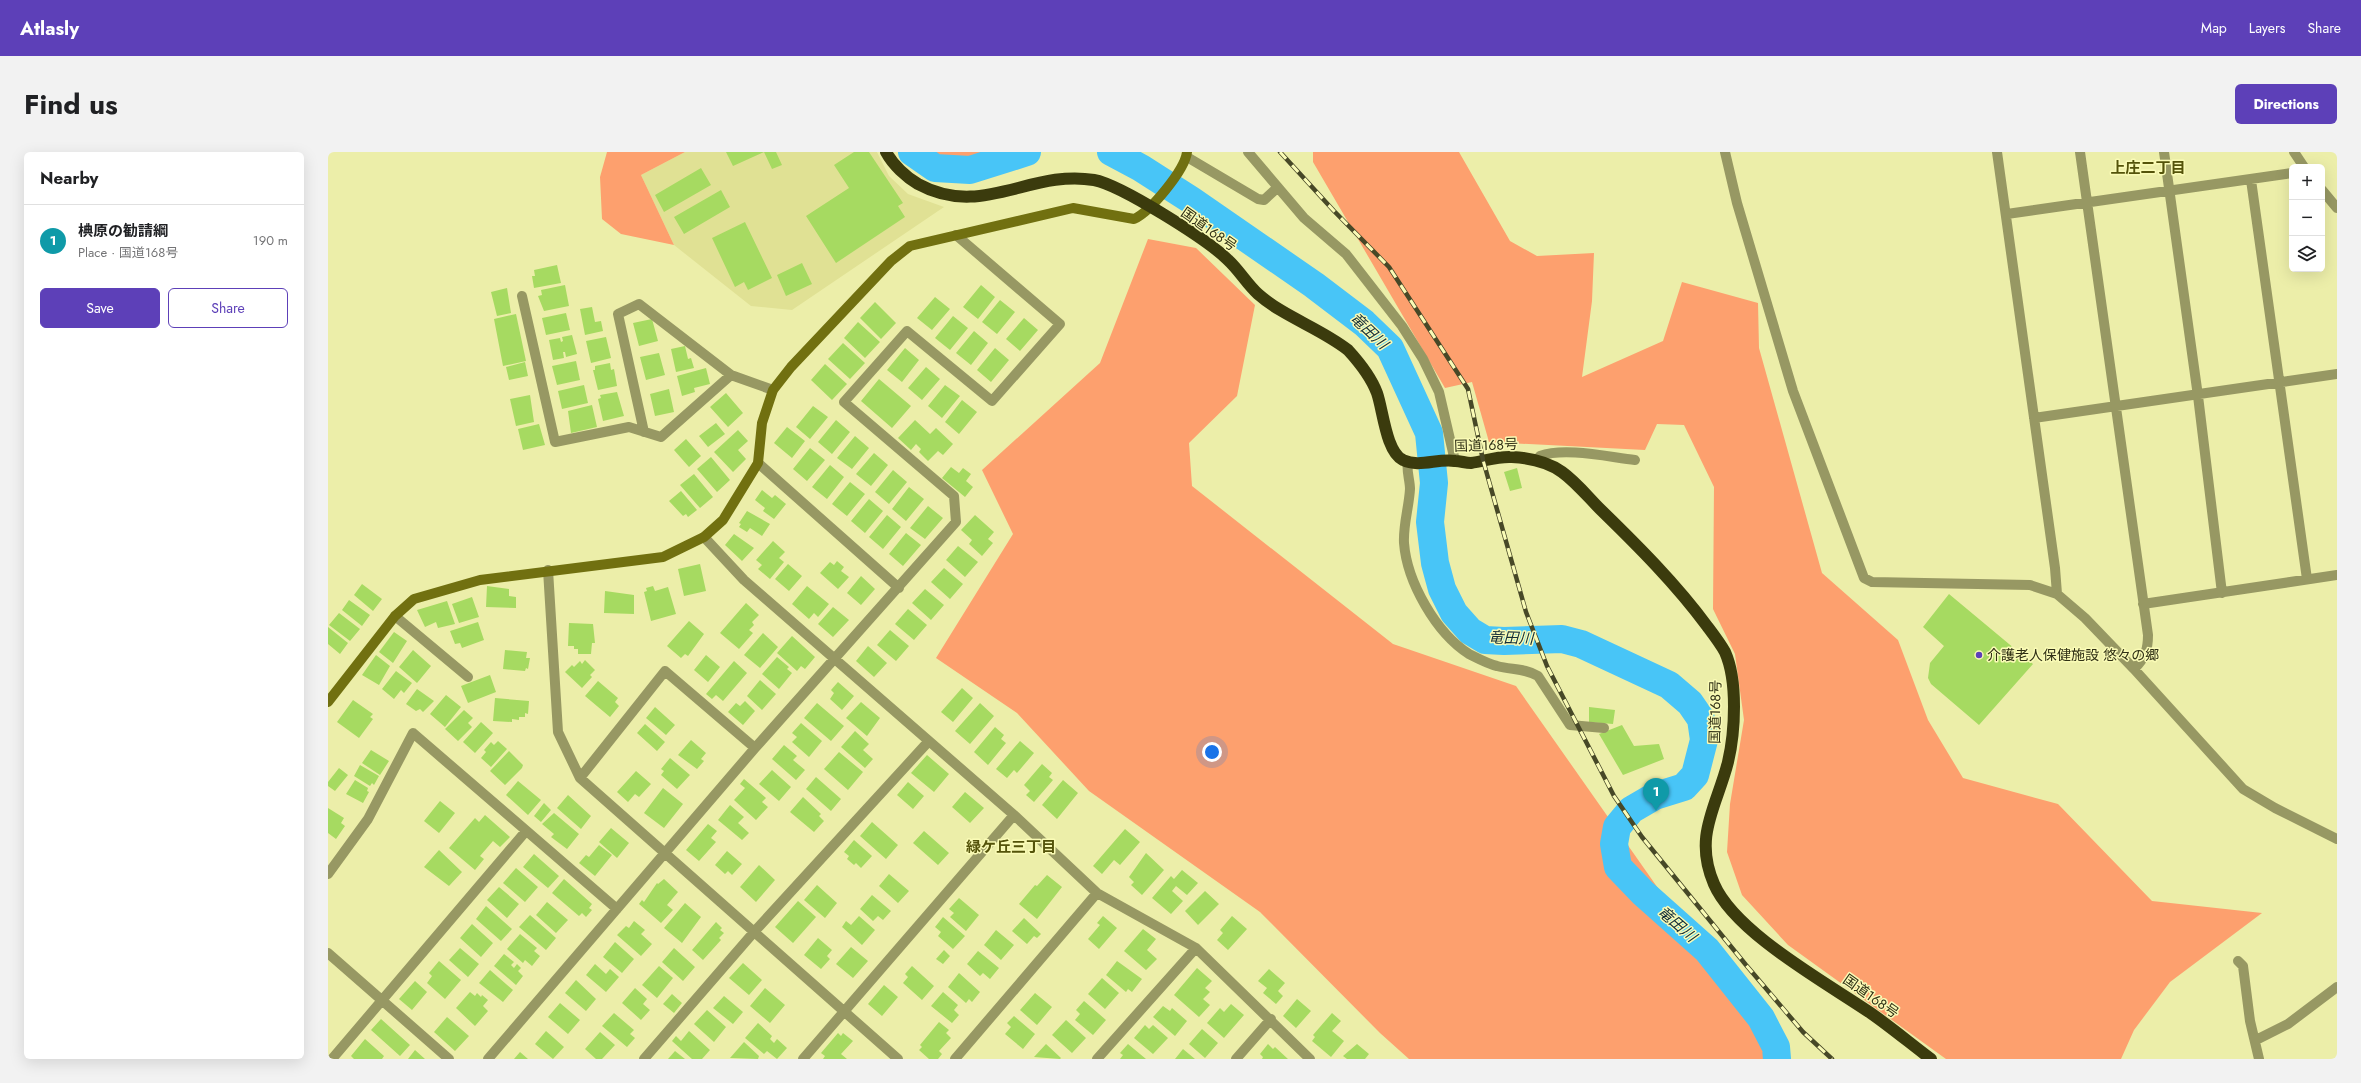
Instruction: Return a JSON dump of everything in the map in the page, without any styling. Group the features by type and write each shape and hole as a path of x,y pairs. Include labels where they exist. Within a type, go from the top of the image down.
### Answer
{"highway":[{"name":"国道168号","path":"886,152 899,169 913,181 932,191 950,196 974,198 1057,179 1076,178 1096,181 1119,190 1212,246 1228,259 1258,294 1348,350 1358,361 1377,392 1394,454 1402,460 1410,462 1449,461 1471,463 1499,457 1512,456 1537,460 1564,473 1632,539 1678,590 1707,626 1724,652 1733,680 1732,726 1728,761 1710,810 1706,835 1707,859 1715,886 1732,910 1762,940 1874,1016 1931,1059"}],"street":[{"path":"1248,152 1304,218 1346,254 1402,326 1423,359 1439,392 1449,461"},
{"path":"1725,152 1737,203 1793,391 1864,578 1872,582 2030,585 2057,594 2085,618 2134,669 2243,789 2275,808 2337,838"},
{"path":"1997,152 2055,568 2057,594"},
{"path":"2080,152 2148,646 2144,659 2134,669"},
{"path":"2164,152 2198,396 2222,593"},
{"path":"2294,152 2302,164"},
{"path":"328,702 395,616 414,599 480,580 548,570 663,557 704,537 723,520 758,463 762,424 773,390 791,367 891,261 910,246 1073,208 1134,219 1142,215 1150,208 1159,197 1182,166 1187,154 1258,199 1264,200 1277,188"},
{"path":"2006,214 2170,192 2289,174"},
{"path":"2251,180 2306,579"},
{"path":"2325,194 2337,208"},
{"path":"488,1059 755,748 899,588 956,522 954,496 844,402 907,331 992,401 1060,324 956,235"},
{"path":"522,296 554,442 629,427 661,437 731,375"},
{"path":"644,432 618,314 639,304 731,375 773,390"},
{"path":"2034,418 2198,396 2337,374"},
{"path":"1537,460 1540,456 1553,453 1599,455 1635,460"},
{"path":"1410,462 1410,489 1404,522 1404,544 1409,566 1426,606 1445,632 1469,653 1497,666 1530,671 1538,676 1570,725 1604,728"},
{"path":"758,463 899,588"},
{"path":"704,537 744,580 835,658 928,742 1014,815 1097,893 1196,948 1271,1019 1310,1059"},
{"path":"548,570 558,732 580,778 664,854 846,1011 898,1059"},
{"path":"2143,604 2337,575"},
{"path":"395,616 468,677"},
{"path":"580,778 665,671 755,748"},
{"path":"328,874 368,819 413,732 617,909"},
{"path":"644,1059 754,932 928,742"},
{"path":"804,1059 1014,815"},
{"path":"332,1059 526,831"},
{"path":"955,1059 1097,893"},
{"path":"1097,1059 1196,948"},
{"path":"328,952 383,999 449,1059"},
{"path":"2238,961 2242,966 2250,1021 2256,1040 2259,1059"},
{"path":"2256,1040 2288,1024 2337,986"},
{"path":"1236,1059 1271,1019"}],"shaded area":[{"path":"607,152 685,152 641,175 674,245 621,234 602,219 600,177"},
{"path":"685,152 877,152 889,176 908,194 944,207 792,310 751,306 674,245 641,175"},
{"path":"922,152 1003,152 972,162 953,164 943,162"},
{"path":"1313,152 1459,152 1510,241 1537,256 1594,253 1592,301 1582,377 1663,341 1682,282 1758,303 1759,348 1822,573 1898,640 1928,720 1963,778 2058,804 2152,901 2262,913 2170,982 2134,1030 2121,1059 1946,1059 1788,945 1742,895 1727,852 1730,804 1744,720 1735,654 1713,609 1714,487 1684,425 1657,424 1645,450 1489,442 1472,382 1445,388 1313,162"},
{"path":"1148,239 1196,248 1255,305 1237,396 1189,443 1192,486 1393,644 1516,686 1778,1059 1409,1059 1380,1033 1260,912 1089,791 1017,713 936,658 1013,534 982,470 1100,363"}],"building":[{"path":"726,152 764,152 733,166"},
{"path":"764,152 776,152 782,165 772,169"},
{"path":"854,152 869,152 903,203 898,206 905,217 836,263 806,216 849,188 834,165"},
{"path":"701,168 711,185 664,212 655,195"},
{"path":"721,190 730,207 684,234 674,217"},
{"path":"745,222 772,278 748,290 744,282 735,287 712,238"},
{"path":"802,263 812,284 786,296 777,275"},
{"path":"557,265 561,283 534,288 532,276 535,276 534,270"},
{"path":"565,285 569,306 544,311 538,296 542,295 541,290"},
{"path":"981,285 995,297 978,319 963,307"},
{"path":"507,288 511,313 497,316 491,292"},
{"path":"935,297 950,309 932,330 917,318"},
{"path":"1000,300 1015,312 997,334 982,322"},
{"path":"875,302 896,323 881,339 860,318"},
{"path":"592,307 595,322 601,321 603,331 585,335 580,309"},
{"path":"566,313 570,330 546,335 542,318"},
{"path":"516,314 526,361 503,366 494,319"},
{"path":"953,316 968,328 950,350 935,338"},
{"path":"1024,318 1038,330 1020,351 1006,339"},
{"path":"652,319 658,341 639,346 633,323"},
{"path":"858,322 880,342 865,358 844,338"},
{"path":"974,331 988,343 971,365 956,353"},
{"path":"572,335 577,354 566,357 565,352 563,352 564,358 553,360 549,340 560,338 561,342 563,341 562,337"},
{"path":"606,337 611,358 591,363 586,341"},
{"path":"843,343 865,363 850,379 828,359"},
{"path":"685,346 688,359 691,358 694,368 676,372 671,349"},
{"path":"905,348 919,360 902,382 887,370"},
{"path":"995,348 1009,360 991,382 977,370"},
{"path":"659,353 665,375 646,380 640,357"},
{"path":"576,361 580,380 557,385 552,366"},
{"path":"525,362 528,376 509,380 506,367"},
{"path":"610,363 611,370 614,369 617,386 598,390 593,370 595,370 595,366"},
{"path":"825,364 847,384 832,400 811,380"},
{"path":"926,367 940,379 922,400 908,388"},
{"path":"706,368 710,384 694,388 695,392 682,396 677,376"},
{"path":"879,379 911,406 892,428 861,401"},
{"path":"584,385 588,403 562,409 558,391"},
{"path":"945,385 960,396 942,418 928,406"},
{"path":"669,389 674,412 655,416 650,394"},
{"path":"617,392 624,416 603,421 598,399 601,398 600,395"},
{"path":"726,393 743,413 728,427 710,407"},
{"path":"530,395 534,422 516,426 510,399"},
{"path":"962,400 977,412 959,434 945,422"},
{"path":"592,405 597,427 571,433 568,411"},
{"path":"813,406 828,417 810,439 796,427"},
{"path":"836,420 850,432 832,454 818,442"},
{"path":"915,420 930,434 936,428 953,444 943,455 938,451 928,461 919,452 921,449 916,444 911,450 898,438"},
{"path":"716,423 725,434 708,447 699,436"},
{"path":"539,424 545,445 523,450 518,429"},
{"path":"787,427 805,441 792,458 774,443"},
{"path":"738,430 748,441 738,450 746,459 733,472 714,452"},
{"path":"855,436 869,448 852,469 837,458"},
{"path":"686,439 701,456 689,467 674,450"},
{"path":"810,448 825,460 807,481 793,469"},
{"path":"874,453 888,465 871,486 856,474"},
{"path":"711,457 730,480 717,492 697,469"},
{"path":"830,465 844,477 827,499 812,487"},
{"path":"951,467 959,473 963,468 971,474 966,481 973,487 965,497 942,478"},
{"path":"1517,468 1522,488 1510,491 1504,472"},
{"path":"893,470 907,482 889,504 875,492"},
{"path":"694,474 713,497 700,508 680,485"},
{"path":"850,482 865,494 847,516 832,504"},
{"path":"909,487 924,499 906,521 892,509"},
{"path":"762,490 772,498 775,495 786,504 774,519 763,511 765,508 755,500"},
{"path":"681,491 697,510 688,517 686,514 683,516 669,501"},
{"path":"869,499 883,511 865,533 851,521"},
{"path":"928,506 943,518 925,539 910,528"},
{"path":"747,511 770,524 762,536 750,528 747,532 739,527 741,524 739,523"},
{"path":"887,515 901,527 883,549 869,537"},
{"path":"975,515 994,532 988,539 993,543 982,556 969,544 972,540 961,530"},
{"path":"906,533 921,545 903,566 889,554"},
{"path":"734,534 754,548 742,561 725,545"},
{"path":"773,541 785,552 779,558 784,562 770,579 758,569 762,565 756,560"},
{"path":"958,546 978,562 965,577 946,560"},
{"path":"837,561 844,567 841,571 849,577 838,589 820,573 830,562 834,565"},
{"path":"700,564 706,591 684,596 678,569"},
{"path":"788,564 802,576 789,591 775,579"},
{"path":"944,568 963,584 950,599 931,582"},
{"path":"861,576 875,589 861,605 847,593"},
{"path":"362,584 382,599 373,611 354,595"},
{"path":"487,586 509,589 509,596 516,597 516,608 486,607"},
{"path":"653,586 655,591 668,587 676,614 651,621 644,592 647,591 646,588"},
{"path":"807,586 829,604 818,617 814,613 809,619 792,604"},
{"path":"925,589 944,605 931,620 912,603"},
{"path":"605,591 634,595 634,614 604,613"},
{"name":"介護老人保健施設 悠々の郷","path":"1949,594 2033,664 1979,725 1931,684 1928,678 1930,663 1944,646 1923,627"},
{"path":"472,597 479,617 459,623 452,604"},
{"path":"349,600 370,615 362,626 342,610"},
{"path":"447,601 455,624 438,628 436,622 425,627 417,610"},
{"path":"746,603 759,615 752,622 754,625 749,630 753,633 739,649 720,633"},
{"path":"833,607 849,620 833,637 818,624"},
{"path":"908,609 927,625 914,640 895,624"},
{"path":"339,613 360,629 350,641 329,625"},
{"path":"689,621 704,634 688,656 685,654 681,658 667,646"},
{"path":"478,622 484,640 462,648 460,643 455,644 450,631"},
{"path":"569,623 593,624 595,643 592,643 591,654 578,654 578,649 574,649 574,646 568,646"},
{"path":"328,627 348,643 340,654 328,644"},
{"path":"890,630 909,646 896,661 877,645"},
{"path":"394,632 407,641 393,663 379,652"},
{"path":"763,633 778,647 760,668 744,655"},
{"path":"792,636 815,657 805,669 801,666 797,671 777,653"},
{"path":"868,646 887,663 874,677 856,661"},
{"path":"413,650 431,666 417,683 399,667"},
{"path":"505,650 527,652 526,658 530,658 528,669 526,668 525,671 503,669"},
{"path":"376,655 390,666 379,685 362,675"},
{"path":"706,655 720,667 708,682 694,670"},
{"path":"777,657 789,667 787,669 792,673 779,689 762,674"},
{"path":"585,660 595,670 590,675 592,677 582,688 565,672 572,665 574,667 580,661 582,664"},
{"path":"734,661 747,673 723,701 716,695 712,699 706,694"},
{"path":"396,671 412,683 404,693 401,690 394,699 382,689"},
{"path":"490,675 496,692 468,703 461,686"},
{"path":"760,680 776,694 762,710 747,696"},
{"path":"598,681 618,698 615,702 619,706 610,717 585,696"},
{"path":"838,682 854,696 842,710 830,699 834,693 831,690"},
{"path":"962,688 973,698 953,722 941,712"},
{"path":"417,689 434,701 423,712 420,709 416,711 406,704"},
{"path":"446,695 461,707 445,727 430,714"},
{"path":"495,698 529,701 528,714 525,713 525,717 519,717 519,720 512,719 512,722 493,721"},
{"path":"353,700 373,714 370,717 373,719 359,738 337,722"},
{"path":"745,701 755,711 743,725 728,712 736,703 740,706"},
{"path":"861,702 880,718 867,736 846,718"},
{"path":"817,703 844,726 831,741 804,718"},
{"path":"980,703 994,716 970,744 955,731"},
{"path":"655,707 675,725 666,735 646,718"},
{"path":"1589,707 1615,710 1613,724 1589,722"},
{"path":"464,710 473,718 468,723 472,727 458,741 445,729"},
{"path":"481,722 493,733 475,753 463,742"},
{"path":"801,723 822,741 809,757 792,742 797,737 792,733"},
{"path":"645,724 665,742 657,751 637,733"},
{"path":"1622,725 1634,746 1659,744 1664,759 1623,775 1599,734"},
{"path":"995,727 1004,735 1001,739 1006,743 988,765 974,752"},
{"path":"855,731 869,744 863,750 873,759 865,768 841,747"},
{"path":"691,740 706,753 701,759 704,761 697,769 678,755"},
{"path":"498,741 507,749 491,767 481,758 486,752 484,750 491,742 494,745"},
{"path":"1020,741 1034,753 1017,773 1014,770 1007,778 996,769"},
{"path":"784,745 797,756 793,760 805,770 796,780 772,759"},
{"path":"371,750 389,761 380,775 362,763"},
{"path":"509,751 523,765 522,768 505,785 490,771"},
{"path":"839,752 863,772 848,790 824,769"},
{"path":"927,755 949,774 934,792 911,773"},
{"path":"670,758 690,775 677,789 661,775 664,771 661,769"},
{"path":"1042,764 1052,773 1049,777 1053,780 1034,802 1026,795 1030,791 1024,785"},
{"path":"360,765 379,776 374,785 372,783 370,786 354,776"},
{"path":"339,768 348,775 335,791 328,786 328,782"},
{"path":"772,770 791,787 779,801 759,784"},
{"path":"636,771 651,784 639,797 635,794 628,802 617,792"},
{"path":"816,777 841,799 831,811 806,789"},
{"path":"744,779 766,798 762,802 768,807 756,820 734,800 745,788 740,784"},
{"path":"355,780 368,788 367,791 369,792 363,803 346,794"},
{"path":"1063,780 1078,793 1057,819 1042,805"},
{"path":"518,781 541,800 528,815 506,795"},
{"path":"908,782 924,796 913,809 897,795"},
{"path":"663,788 683,804 664,828 644,813"},
{"path":"965,792 984,808 970,823 952,807"},
{"path":"568,795 591,816 581,829 557,808"},
{"path":"803,797 821,814 819,816 824,821 814,832 790,812"},
{"path":"440,801 455,813 439,833 424,821"},
{"path":"544,803 551,810 541,822 534,816"},
{"path":"730,805 744,817 738,823 749,833 742,840 718,820"},
{"path":"328,808 344,818 341,823 345,826 336,839 328,833"},
{"path":"554,813 579,834 567,849 551,837 554,834 542,824"},
{"path":"485,815 510,837 500,847 493,841 480,856 484,859 475,870 449,848 475,818 479,822"},
{"path":"872,822 898,845 886,859 860,836"},
{"path":"708,824 717,831 711,838 716,842 699,861 686,850"},
{"path":"611,828 629,843 617,858 599,842"},
{"path":"1125,829 1140,842 1120,865 1114,860 1102,874 1093,866"},
{"path":"924,831 949,853 938,865 913,843"},
{"path":"854,840 872,856 861,868 856,863 854,865 847,859 849,856 844,852"},
{"path":"599,845 612,855 595,876 579,863 586,855 589,857"},
{"path":"439,850 462,872 449,886 424,867"},
{"path":"727,851 742,864 732,875 728,871 725,874 715,865"},
{"path":"1146,853 1164,870 1142,895 1131,885 1134,882 1129,877"},
{"path":"534,854 559,876 548,888 523,867"},
{"path":"759,865 775,880 756,902 740,887"},
{"path":"516,868 538,887 525,902 503,883"},
{"path":"1182,870 1198,883 1187,895 1176,886 1172,891 1183,901 1171,914 1152,898 1171,876 1174,879"},
{"path":"889,874 909,891 898,903 879,886"},
{"path":"1047,875 1062,887 1037,919 1019,904 1035,885 1037,886"},
{"path":"564,879 592,904 589,908 592,910 586,917 582,913 579,916 552,893"},
{"path":"664,879 678,892 667,905 673,910 661,923 639,904 642,900 644,902 657,883 658,884"},
{"path":"817,885 837,903 825,918 804,900"},
{"path":"499,887 519,904 507,918 487,900"},
{"path":"1205,891 1219,904 1198,925 1185,911"},
{"path":"872,895 891,911 883,920 878,916 873,921 860,909"},
{"path":"959,898 979,915 966,931 950,917 954,913 949,909"},
{"path":"798,901 816,917 793,943 775,927"},
{"path":"547,902 568,920 556,933 536,915"},
{"path":"685,903 701,917 682,943 664,928"},
{"path":"486,906 512,929 501,941 476,919"},
{"path":"530,915 556,938 546,950 519,927"},
{"path":"859,916 875,930 862,945 842,927 846,921 851,925"},
{"path":"1103,916 1117,928 1099,949 1088,939 1100,925 1097,923"},
{"path":"1232,916 1247,929 1228,950 1217,940 1223,933 1220,930"},
{"path":"943,917 965,936 953,949 938,936 941,932 935,927"},
{"path":"1024,918 1041,934 1037,938 1034,936 1027,944 1012,931"},
{"path":"634,921 645,930 641,934 652,944 641,956 617,935 626,926 629,928"},
{"path":"716,922 722,928 720,930 724,933 719,938 721,940 703,960 692,950"},
{"path":"472,924 493,943 481,957 460,938"},
{"path":"1143,929 1156,939 1147,950 1157,959 1146,970 1124,951"},
{"path":"996,930 1014,945 1001,960 984,945"},
{"path":"520,934 537,948 534,951 540,956 532,966 525,960 523,963 507,949"},
{"path":"818,938 832,950 827,956 830,959 821,969 804,955"},
{"path":"615,942 634,959 622,973 603,957"},
{"path":"851,947 868,961 853,978 836,964"},
{"path":"460,948 479,964 468,977 449,960"},
{"path":"674,948 695,967 683,981 662,962"},
{"path":"944,950 950,956 943,964 936,959"},
{"path":"978,951 999,968 990,979 983,973 980,976 967,964"},
{"path":"504,954 514,962 511,965 514,968 517,964 521,968 518,971 523,976 516,985 494,966"},
{"path":"439,961 461,980 445,999 427,983 432,976 429,973"},
{"path":"1117,961 1142,979 1132,992 1128,989 1126,992 1106,975"},
{"path":"743,963 762,980 749,995 729,978"},
{"path":"595,964 606,974 610,969 619,977 606,992 586,975"},
{"path":"659,966 673,978 657,998 642,985"},
{"path":"912,966 934,986 922,1000 903,983 908,977 905,974"},
{"path":"1197,968 1212,981 1205,988 1210,992 1203,999 1210,1005 1199,1017 1174,995"},
{"path":"1269,969 1285,983 1278,991 1283,996 1276,1004 1263,993 1267,988 1258,981"},
{"path":"490,970 513,990 503,1002 479,983"},
{"path":"959,973 980,992 972,1002 969,999 966,1003 948,987"},
{"path":"1102,978 1119,993 1105,1009 1088,994"},
{"path":"576,980 596,999 586,1011 565,993"},
{"path":"415,981 427,992 412,1010 399,999"},
{"path":"884,985 898,997 882,1016 868,1004"},
{"path":"635,988 647,999 643,1004 650,1010 641,1020 622,1003"},
{"path":"765,988 785,1005 770,1023 750,1006"},
{"path":"470,992 475,996 477,993 481,997 482,995 488,1000 483,1006 488,1011 475,1026 456,1008"},
{"path":"943,992 958,1005 954,1010 959,1015 952,1023 931,1006"},
{"path":"1035,993 1052,1007 1037,1025 1020,1010"},
{"path":"672,994 682,1003 674,1013 663,1004"},
{"path":"724,996 743,1012 733,1024 713,1008"},
{"path":"1297,999 1311,1011 1296,1028 1283,1016"},
{"path":"1084,1001 1106,1020 1093,1035 1075,1020 1080,1014 1076,1010"},
{"path":"560,1003 580,1020 568,1034 548,1017"},
{"path":"1231,1004 1244,1015 1224,1038 1207,1023 1220,1008 1224,1012"},
{"path":"1163,1006 1170,1011 1172,1008 1187,1021 1175,1036 1153,1017"},
{"path":"707,1010 726,1027 714,1042 694,1024"},
{"path":"614,1013 634,1030 630,1034 635,1038 627,1047 602,1026"},
{"path":"1332,1013 1341,1021 1332,1031 1344,1041 1331,1057 1312,1041 1315,1037 1313,1035"},
{"path":"1014,1016 1035,1034 1023,1049 1005,1034 1011,1027 1007,1023"},
{"path":"447,1017 469,1036 455,1051 434,1032"},
{"path":"381,1019 410,1045 400,1056 371,1030"},
{"path":"1066,1020 1086,1038 1072,1053 1052,1035"},
{"path":"939,1022 949,1030 946,1033 951,1038 939,1051 942,1054 938,1059 929,1059 919,1050 922,1047 920,1045"},
{"path":"758,1023 772,1036 770,1039 774,1043 777,1039 787,1048 777,1059 767,1051 764,1054 745,1038"},
{"path":"1145,1025 1149,1029 1153,1025 1168,1038 1153,1054 1134,1038"},
{"path":"1202,1029 1218,1043 1205,1058 1189,1044"},
{"path":"546,1031 564,1047 553,1059 535,1044"},
{"path":"689,1031 710,1050 702,1059 692,1059 672,1041 676,1036 681,1041"},
{"path":"600,1032 615,1045 602,1059 596,1059 585,1049"},
{"path":"838,1033 841,1036 843,1033 853,1041 841,1054 847,1059 823,1059 825,1056 821,1053"},
{"path":"365,1039 384,1056 382,1059 354,1059 351,1056"},
{"path":"744,1042 759,1056 758,1059 730,1058"},
{"path":"1046,1044 1061,1058 1060,1059 1034,1057"},
{"path":"1128,1044 1146,1059 1120,1059 1123,1055 1120,1053"},
{"path":"1268,1044 1273,1049 1275,1047 1288,1059 1262,1059 1263,1057 1260,1054"},
{"path":"1357,1044 1369,1054 1365,1059 1347,1059 1343,1056"},
{"path":"1183,1049 1195,1059 1175,1059"},
{"path":"415,1050 425,1059 408,1059"},
{"path":"675,1051 685,1059 668,1059"},
{"path":"520,1052 528,1059 514,1059"}],"waterway":[{"name":"竜田川","path":"912,152 935,168 970,170 1027,152"},
{"name":"竜田川","path":"1111,152 1141,168 1191,200 1314,285 1364,323 1390,348 1429,433 1434,483 1430,522 1435,563 1442,589 1454,613 1470,631 1485,640 1504,641 1562,639 1581,644 1669,685 1690,703 1701,719 1704,740 1695,775 1684,787 1655,796 1631,810 1617,827 1614,844 1618,867 1643,893 1707,950 1761,1018 1776,1047 1777,1059"}],"railway":[{"path":"1280,152 1334,211 1389,267 1468,389 1483,460 1526,612 1547,666 1614,796 1642,837 1746,965 1803,1032 1832,1059"}],"place":[{"name":"介護老人保健施設 悠々の郷","path":"1979,655"},
{"name":"椣原の勧請綱","path":"1656,811"}],"district":[{"name":"上庄二丁目","path":"2148,168"},
{"name":"緑ケ丘三丁目","path":"1011,847"}]}
